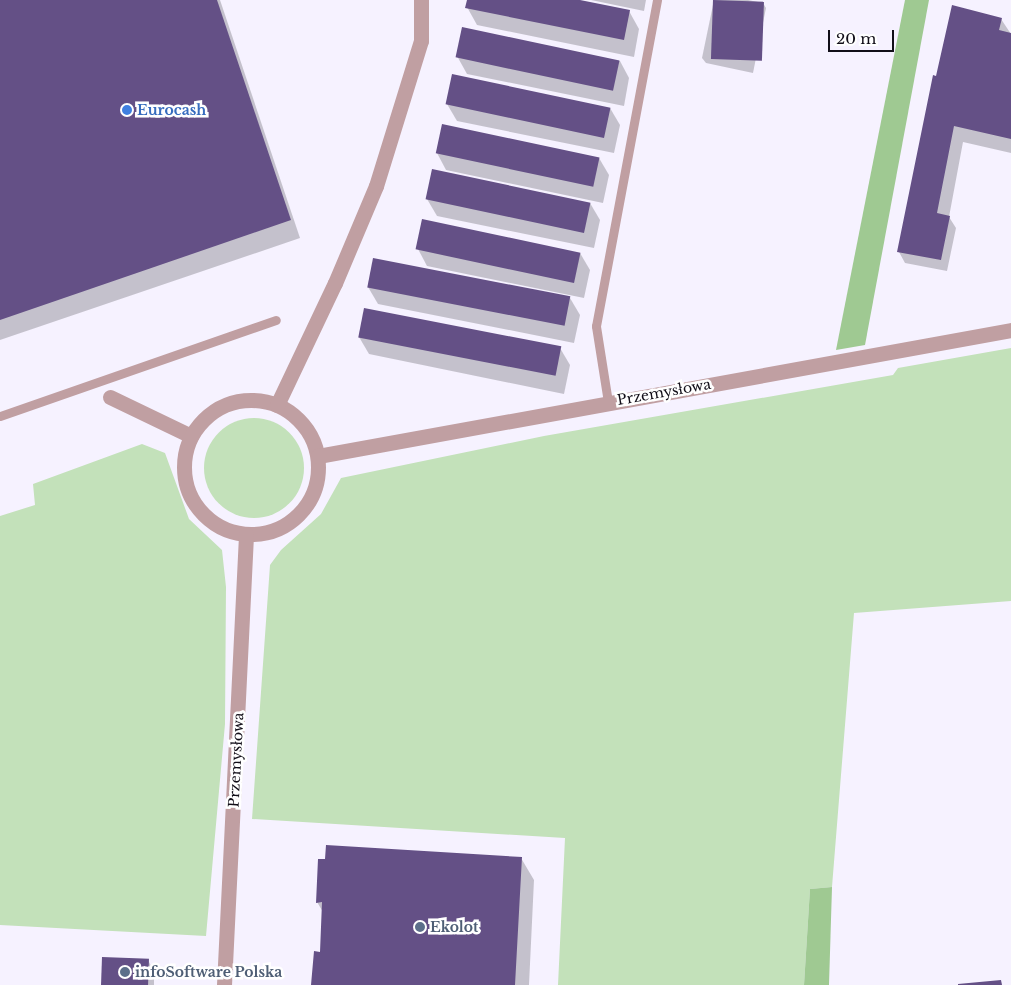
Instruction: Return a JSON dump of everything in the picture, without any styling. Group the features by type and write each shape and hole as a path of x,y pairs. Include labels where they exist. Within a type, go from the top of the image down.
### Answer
{"street":[{"path":"278,405 376,186 421,41 421,0"},
{"name":"Przemysłowa","path":"318,456 1011,330"},
{"path":"110,397 191,436"},
{"path":"258,400 278,405 301,423 311,434 318,456 319,476 313,496 302,513 273,531 246,535 225,530 206,518 192,500 184,479 184,457 191,436 203,420 225,406 258,400"},
{"name":"Przemysłowa","path":"224,985 246,535"}],"lane":[{"path":"608,402 596,326 657,0"},
{"path":"0,416 276,320"},
{"path":"100,382 110,397"}],"green space":[{"path":"905,0 929,0 865,345 836,350"},
{"path":"1011,348 1011,601 854,613 832,887 810,889 804,985 558,985 565,838 252,819 270,565 281,550 321,514 341,478 544,436 893,375 898,368"},
{"path":"254,418 264,419 282,426 296,440 303,458 303,478 296,496 282,510 264,517 254,518 244,517 226,510 212,496 205,478 204,468 205,458 212,440 226,426 244,419"},
{"path":"142,444 165,453 189,519 222,550 226,587 225,724 206,936 0,925 0,516 35,505 33,484"},
{"path":"832,887 829,985 804,985 810,889"}],"building":[{"name":"Eurocash","path":"0,0 217,0 291,220 0,320"},
{"path":"467,0 580,0 630,10 624,40 465,8"},
{"path":"713,0 764,2 762,61 711,59"},
{"path":"952,5 1002,18 999,30 1011,33 1011,139 954,126 937,213 950,216 941,260 897,252 933,75 936,76"},
{"path":"462,27 619,60 613,91 456,57"},
{"path":"452,74 610,108 604,138 446,104"},
{"path":"442,124 599,157 593,187 436,153"},
{"path":"432,169 590,203 584,233 426,199"},
{"path":"422,219 580,253 574,283 416,249"},
{"path":"373,258 570,296 565,326 367,287"},
{"path":"364,308 561,346 556,376 358,337"},
{"name":"Ekolot","path":"326,845 522,857 515,985 311,985 314,951 320,952 322,902 316,903 318,859 325,859"},
{"name":"infoSoftware Polska","path":"102,957 149,959 148,985 101,985"},
{"path":"1001,980 1002,985 958,985 958,984"}],"place":[{"name":"Eurocash","path":"127,110"},
{"name":"Ekolot","path":"420,927"},
{"name":"infoSoftware Polska","path":"125,972"}]}
